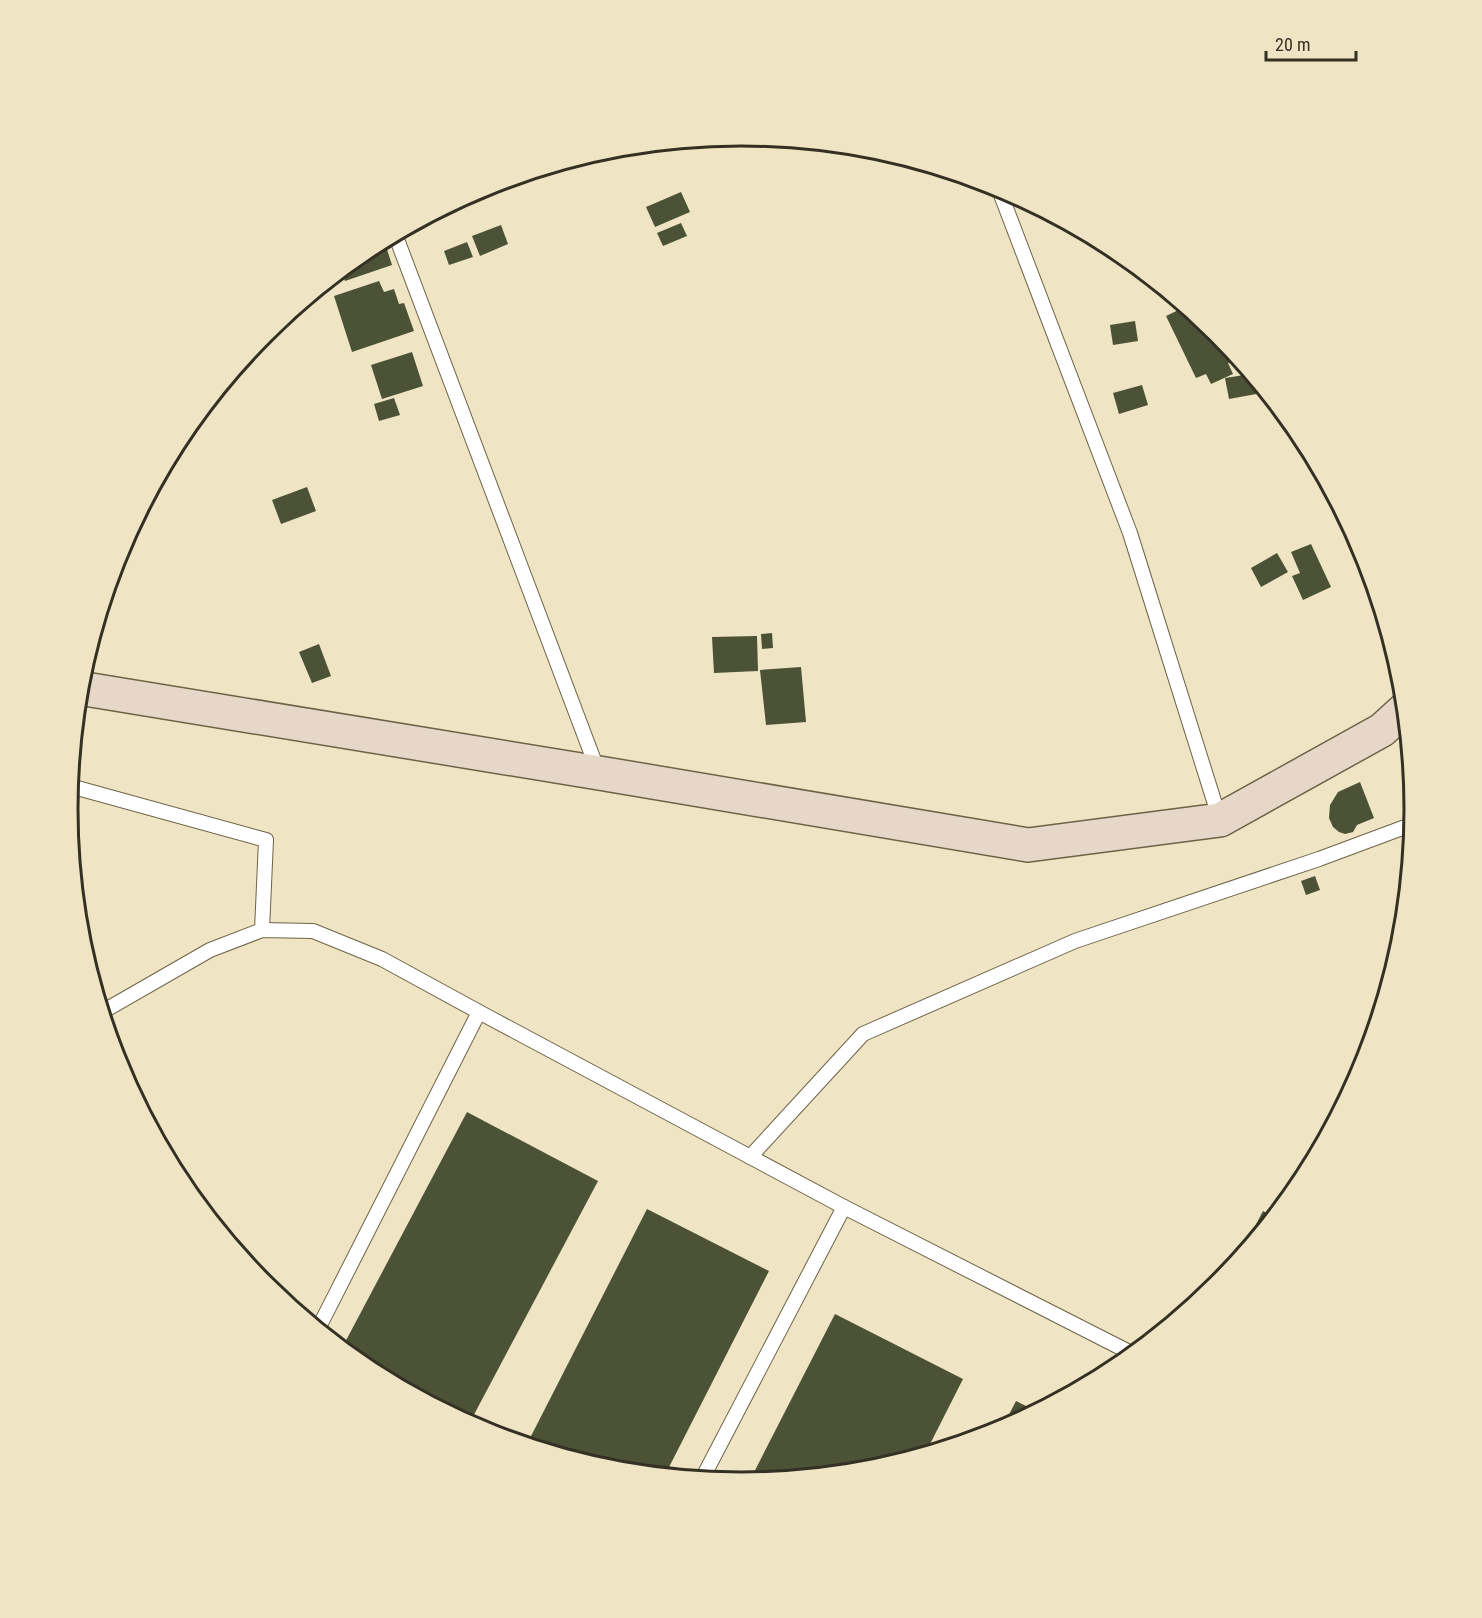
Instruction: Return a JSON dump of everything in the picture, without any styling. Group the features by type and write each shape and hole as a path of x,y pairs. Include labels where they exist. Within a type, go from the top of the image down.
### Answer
{"street":[{"path":"89,690 1028,845 1221,820 1382,730 1397,716"}],"lane":[{"path":"1003,200 1130,533 1221,820"},
{"path":"398,242 598,772"},
{"path":"78,788 266,840 262,930"},
{"path":"750,1157 863,1034 1075,941 1319,859 1404,828"},
{"path":"109,1008 210,950 262,930 313,931 382,959 844,1207 1124,1349"},
{"path":"322,1322 479,1012"},
{"path":"706,1471 844,1207"}],"building":[{"path":"681,192 690,212 655,227 646,207"},
{"path":"681,223 687,236 663,246 657,233"},
{"path":"501,225 508,244 480,256 472,236"},
{"path":"467,242 473,257 449,265 444,251"},
{"path":"387,249 392,265 345,281 344,278"},
{"path":"379,281 384,292 394,289 399,304 404,303 414,331 352,352 334,296"},
{"path":"1178,311 1230,362 1228,363 1233,374 1211,384 1206,374 1196,378 1166,316"},
{"path":"1135,321 1138,341 1113,345 1110,325"},
{"path":"412,352 423,386 382,399 371,365"},
{"path":"1242,375 1258,394 1229,399 1225,378"},
{"path":"1142,385 1148,405 1119,414 1113,393"},
{"path":"394,398 400,415 379,421 374,404"},
{"path":"307,487 316,511 281,524 272,500"},
{"path":"1311,544 1331,587 1303,600 1292,576 1300,573 1291,552"},
{"path":"1277,553 1288,572 1261,587 1251,568"},
{"path":"772,633 773,648 762,649 761,634"},
{"path":"757,636 758,671 714,673 712,637"},
{"path":"319,644 331,676 312,683 299,652"},
{"path":"801,667 806,722 766,725 760,670"},
{"path":"1360,782 1374,818 1357,825 1353,832 1345,834 1339,832 1333,827 1329,818 1330,805 1338,792"},
{"path":"1315,876 1320,890 1306,895 1301,881"},
{"path":"467,1112 598,1181 473,1416 409,1383 346,1341"},
{"path":"647,1209 769,1271 669,1468 612,1459 530,1438"},
{"path":"1263,1211 1267,1213 1254,1228"},
{"path":"835,1314 963,1379 930,1444 870,1459 828,1466 754,1472"},
{"path":"1016,1401 1028,1407 1008,1416"}]}
